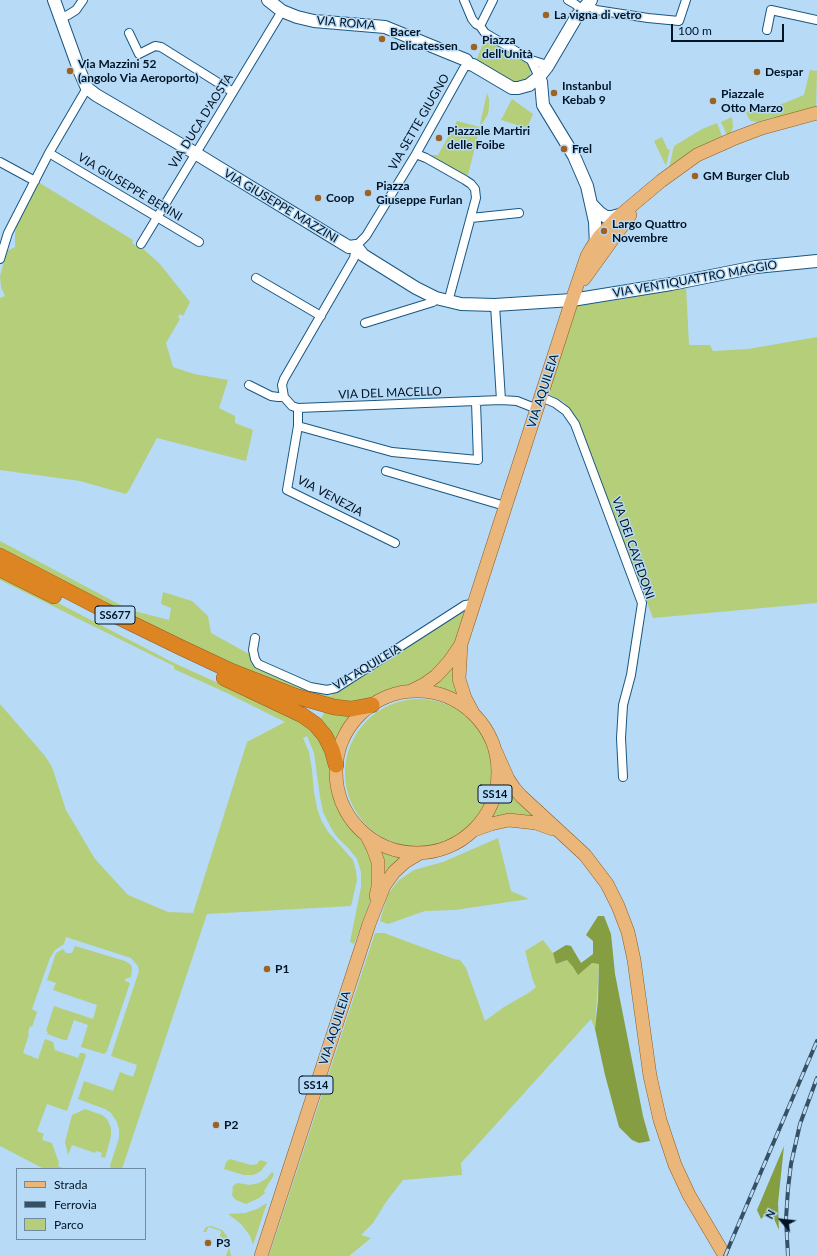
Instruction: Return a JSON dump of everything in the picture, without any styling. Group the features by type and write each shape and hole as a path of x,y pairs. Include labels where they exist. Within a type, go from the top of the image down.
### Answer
{"highway":[{"name":"SS677","path":"0,556 104,610 231,671 295,696 334,707 351,709 372,705"},
{"name":"SS677","path":"0,569 134,636 302,715 315,724 325,736 332,750 336,765"}],"main road":[{"path":"572,300 587,256 596,242 623,214 663,180 697,155 733,138 762,128 817,113"},
{"path":"572,300 584,280 628,217 663,180"},
{"name":"VIA AQUILEIA","path":"473,713 459,679 461,644 572,300"},
{"name":"VIA AQUILEIA","path":"411,691 425,684 436,676 449,662 461,644"},
{"name":"SS14","path":"411,691 443,695 456,701 473,713 491,739 496,752 498,769 497,785 489,810 474,830 464,838 449,846 431,852 420,853 405,852 387,847 376,842 355,825 346,811 340,796 336,765 345,735 354,722 366,710 379,701 396,694 411,691"},
{"path":"496,752 508,779 514,788 585,854 613,895 628,932 634,960 650,1076 660,1120 680,1177 722,1250"},
{"path":"474,830 509,820 536,823 550,827 564,835"},
{"name":"VIA AQUILEIA","path":"366,834 378,862 378,887 372,915"},
{"name":"VIA AQUILEIA","path":"261,1256 372,915 384,886 394,872 405,862 420,853"}],"street":[{"path":"0,260 8,233 49,153 87,88 54,0"},
{"path":"61,18 76,10 83,0"},
{"name":"VIA ROMA","path":"268,0 282,11 297,17 314,21 385,27 466,60 469,64"},
{"path":"464,0 472,19 485,33 531,60 544,64 548,67"},
{"path":"480,26 493,0"},
{"path":"469,64 512,88 526,87 539,77 548,67 577,16 581,3 596,10 678,21 686,0"},
{"path":"767,30 770,10 817,20"},
{"name":"VIA DUCA D'AOSTA","path":"141,244 282,11"},
{"path":"129,33 139,54 155,46 161,47 233,92"},
{"path":"531,60 542,82 543,105 574,156 588,186 595,222 596,242 595,250 584,280"},
{"name":"VIA SETTE GIUGNO","path":"284,396 282,385 284,379 354,258 356,246 366,236 416,154 464,68 469,64"},
{"name":"VIA GIUSEPPE MAZZINI","path":"87,88 96,95 195,153 349,247 356,246 367,258 416,288 436,298 461,304 495,305 572,300"},
{"name":"VIA GIUSEPPE BERINI","path":"49,153 199,242"},
{"path":"416,154 466,180 474,187 476,193 471,218 448,302"},
{"path":"0,162 35,181"},
{"path":"591,204 606,217 623,214"},
{"path":"471,218 519,213"},
{"name":"VIA VENTIQUATTRO MAGGIO","path":"572,300 671,284 756,266 817,261"},
{"path":"256,278 321,316"},
{"path":"365,323 433,302 436,298"},
{"path":"495,305 501,400"},
{"path":"249,385 271,396 284,396 292,406 298,408"},
{"name":"VIA DEI CAVEDONI","path":"541,397 555,403 566,411 575,424 642,603 631,675 623,706 621,738 623,777"},
{"name":"VIA DEL MACELLO","path":"298,408 501,400 517,401 537,409"},
{"path":"298,426 392,452 478,460 476,402"},
{"name":"VIA VENEZIA","path":"298,408 298,426 287,490 395,543"},
{"path":"386,471 506,506"},
{"name":"VIA AQUILEIA","path":"255,638 253,650 258,664 310,687 327,690 336,688 465,605 473,604"}],"green space":[{"path":"485,39 528,64 531,70 529,79 516,84 476,61"},
{"path":"810,70 817,71 816,108 782,119 774,117 757,122 751,121 746,112 767,105 772,108 804,95"},
{"path":"487,93 489,99 488,114 482,124 480,124"},
{"path":"512,99 533,114 527,128 501,120"},
{"path":"732,117 733,127 731,133 727,135 721,122"},
{"path":"457,121 480,127 468,175 461,176 435,160 436,158 433,156 431,158 430,156 438,155"},
{"path":"717,123 722,136 669,168 674,146 702,129"},
{"path":"662,137 668,150 670,149 666,166 654,141"},
{"path":"38,182 133,240 132,243 140,246 160,264 190,302 183,316 180,314 178,317 180,319 166,343 173,367 194,374 228,380 219,408 235,416 235,423 253,430 246,461 157,438 126,494 80,481 0,470 0,298 5,296 1,287 0,276 7,251 15,247 16,225"},
{"path":"686,286 689,345 710,345 713,351 748,349 817,337 817,603 653,618 576,418 564,402 548,394 577,306 624,299"},
{"path":"0,541 130,610 169,620 171,608 161,604 163,592 192,601 208,616 211,633 249,654 251,663 300,687 331,696 461,612 465,612 453,649 425,678 409,685 381,693 360,704 335,704 257,675 170,635 0,552"},
{"path":"0,573 174,663 304,722 321,741 329,763 333,791 342,817 367,848 375,864 371,899 354,944 350,942 361,887 361,872 357,859 337,837 323,812 314,753 307,736 303,738 309,752 314,792 317,808 322,822 329,833 353,860 357,880 351,906 207,914 122,1168 111,1168 110,1166 119,1138 117,1122 111,1113 105,1109 78,1099 84,1081 113,1091 120,1072 133,1077 137,1065 111,1056 139,971 138,966 131,958 66,937 64,944 55,950 50,958 32,1009 37,1012 32,1027 30,1026 23,1053 38,1059 45,1039 53,1042 55,1050 78,1058 80,1053 84,1053 86,1055 67,1111 47,1104 37,1131 44,1134 42,1140 52,1143 59,1163 58,1166 63,1168 42,1168 0,1146 0,704 45,756 52,767 66,810 95,859 128,895 168,912 193,913 247,742 285,722 174,669 174,666 0,580"},
{"path":"453,667 455,668 459,698 430,688"},
{"path":"419,699 433,701 454,708 466,716 476,726 487,745 493,773 491,787 484,808 476,820 466,830 447,841 419,847 405,845 384,838 372,830 362,820 351,801 345,773 347,759 354,738 362,726 372,716 391,705"},
{"path":"325,711 357,714 346,731 338,752 318,724"},
{"path":"504,783 539,817 489,820 500,801"},
{"path":"498,838 511,891 529,899 455,910 425,911 388,924 380,921 388,894 399,880 414,870 443,862"},
{"path":"378,847 394,854 404,856 384,875"},
{"path":"598,916 604,916 611,934 615,974 643,1116 650,1141 639,1143 632,1140 619,1127 605,1075 595,1029 598,1001 599,964 592,963 578,975 567,960 556,964 553,953 566,945 571,946 581,963 593,954 593,941 586,935"},
{"path":"375,933 384,933 460,960 466,968 485,1021 536,987 525,951 543,940 553,953 556,964 567,960 578,974 592,963 599,964 595,1029 591,1019 461,1163 462,1175 403,1180 386,1202 373,1223 361,1235 371,1238 349,1256 269,1256"},
{"path":"75,946 125,961 131,965 132,968 131,977 125,979 125,981 130,983 107,1051 104,1054 81,1047 88,1025 74,1020 67,1040 47,1034 48,1032 46,1031 54,1006 93,1019 97,1005 53,990 56,983 47,980 56,953 63,949 66,953 72,953"},
{"path":"85,1109 102,1115 107,1119 111,1128 111,1136 105,1158 101,1157 102,1153 96,1151 95,1153 72,1145 68,1155 65,1142 72,1115"},
{"path":"784,1146 778,1203 779,1230 770,1210 761,1219 757,1210"},
{"path":"230,1159 251,1165 257,1164 260,1160 267,1163 261,1171 256,1174 244,1175 224,1169 226,1162"},
{"path":"272,1172 274,1174 264,1191 265,1193 259,1198 246,1204 236,1200 232,1195 232,1188 234,1185 238,1183 250,1185 259,1183 267,1178"},
{"path":"267,1203 253,1245 250,1236 241,1224 228,1214 245,1213 257,1209"},
{"path":"211,1226 222,1230 227,1236 231,1256 226,1256 229,1247 224,1244 224,1239 220,1236 221,1231 209,1227 206,1232 203,1232 206,1227"}],"railway":[{"path":"725,1256 817,1041"},
{"path":"788,1256 786,1219 791,1164 800,1124 817,1078"}],"place":[{"name":"La vigna di vetro","path":"546,15"},
{"name":"Bacer Delicatessen","path":"382,39"},
{"name":"Piazza dell'Unità","path":"474,47"},
{"name":"Via Mazzini 52 (angolo Via Aeroporto)","path":"70,71"},
{"name":"Despar","path":"757,72"},
{"name":"Instanbul Kebab 9","path":"554,93"},
{"name":"Piazzale Otto Marzo","path":"713,101"},
{"name":"Piazzale Martiri delle Foibe","path":"439,138"},
{"name":"Frel","path":"564,149"},
{"name":"GM Burger Club","path":"695,176"},
{"name":"Piazza Giuseppe Furlan","path":"368,193"},
{"name":"Coop","path":"318,198"},
{"name":"Largo Quattro Novembre","path":"604,231"},
{"name":"P1","path":"267,969"},
{"name":"P2","path":"216,1125"},
{"name":"P3","path":"208,1243"}]}
